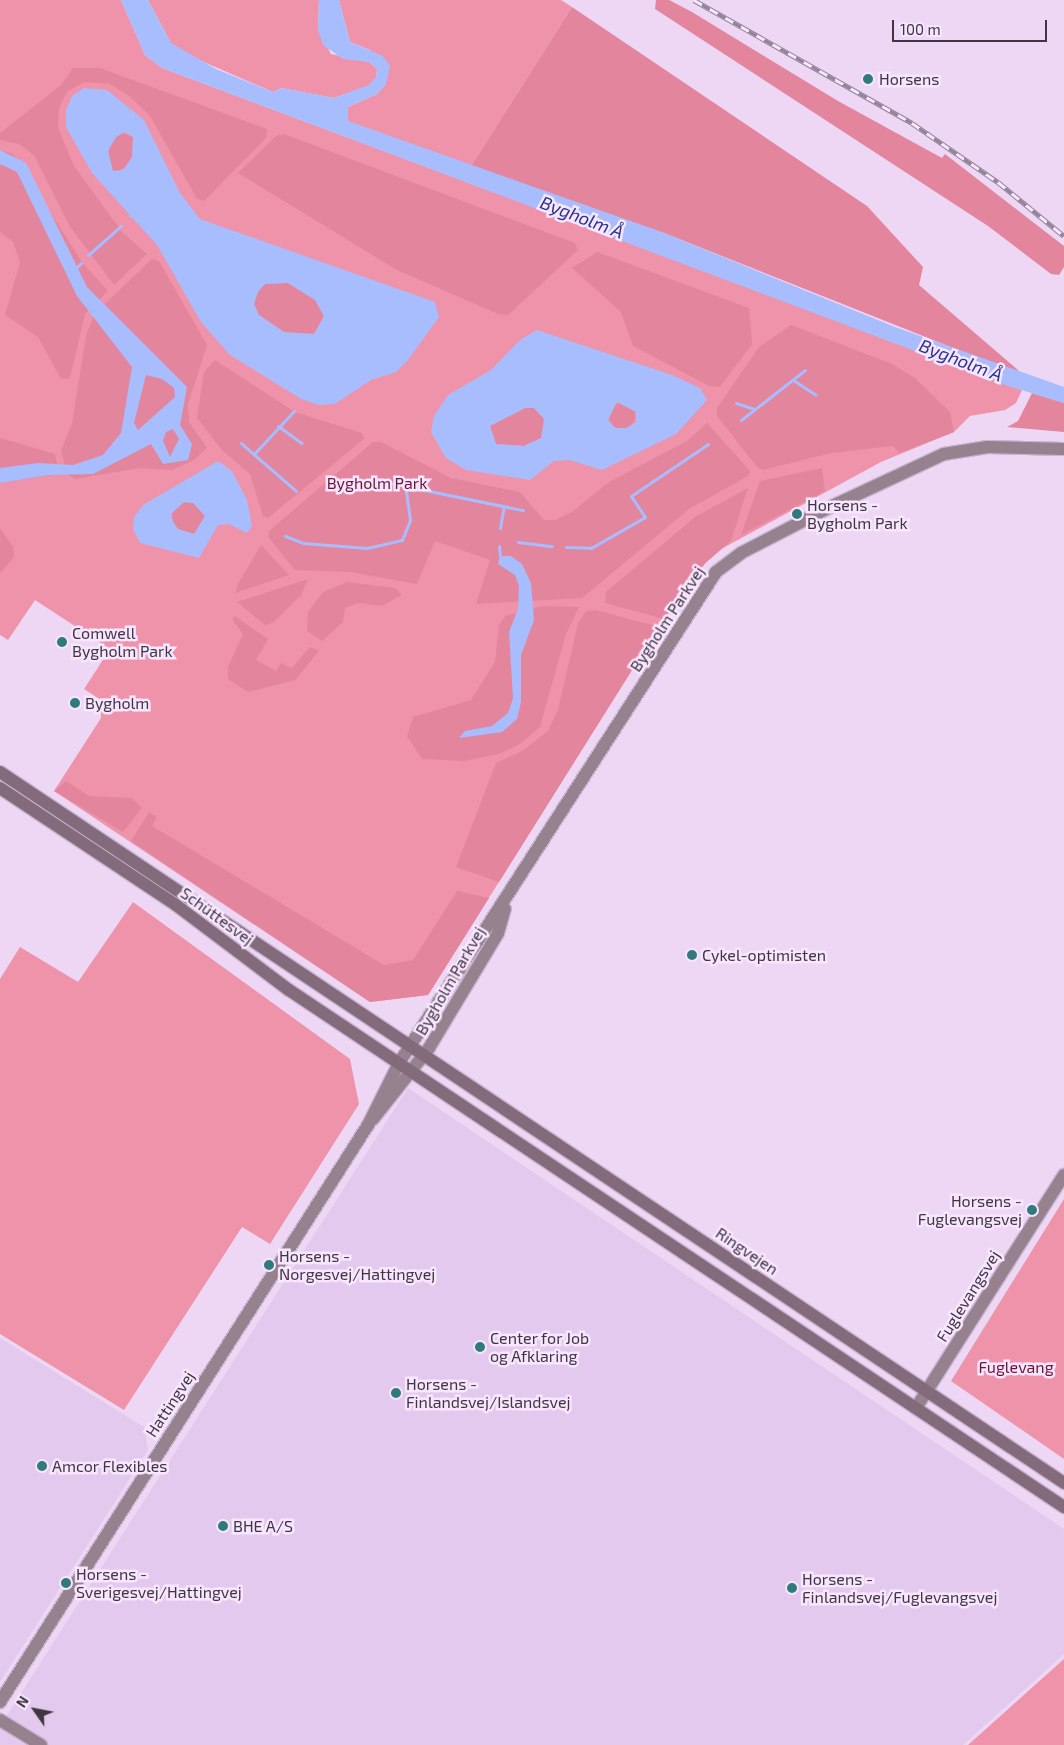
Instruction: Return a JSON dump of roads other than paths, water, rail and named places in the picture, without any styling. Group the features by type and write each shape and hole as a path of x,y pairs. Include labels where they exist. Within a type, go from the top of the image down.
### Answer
{"main road":[{"name":"Schüttesvej","path":"0,772 411,1046"},
{"name":"Schüttesvej","path":"0,788 413,1072"},
{"name":"Ringvejen","path":"411,1046 928,1390 1064,1483"},
{"path":"413,1072 1064,1507"}],"street":[{"name":"Bygholm Parkvej","path":"399,1063 507,902 710,580 725,564 894,474 944,454 987,447 1064,449"},
{"name":"Bygholm Parkvej","path":"413,1072 498,932 507,902"},
{"name":"Hattingvej","path":"0,1702 368,1125 399,1063"},
{"name":"Hattingvej","path":"368,1125 413,1072"},
{"name":"Fuglevangsvej","path":"916,1408 1064,1175"},
{"path":"0,1720 42,1745"}],"water":[{"name":"Bygholm Å","path":"121,0 148,0 171,43 216,69 273,92 281,88 334,98 369,85 376,77 377,69 369,62 343,59 323,45 318,29 319,0 339,0 350,42 383,56 390,66 386,84 377,94 348,107 348,121 664,233 895,327 1064,387 1064,403 1005,385 162,68 145,55"},
{"path":"84,88 107,90 144,120 180,193 200,219 435,302 439,317 408,360 396,372 371,380 335,404 319,405 301,399 230,355 201,322 157,245 92,173 66,127 66,110 72,96","holes":["125,132 133,137 132,157 123,170 113,171 108,151 116,137","288,283 315,300 324,316 314,334 284,332 259,315 254,304 258,292 265,284"]},
{"path":"0,150 26,163 87,287 187,387 180,425 192,444 188,460 163,464 151,444 93,474 49,475 0,483 0,468 39,463 73,465 103,455 121,433 132,367 77,296 17,172 0,164","holes":["146,375 162,379 174,388 175,397 138,430 134,423","173,429 179,439 170,457 163,441 166,432"]},
{"path":"537,330 672,375 700,388 707,400 676,434 602,470 569,460 554,461 530,480 466,470 446,458 431,432 434,416 448,395 491,370 520,340","holes":["617,402 636,412 636,422 626,428 615,428 608,420","525,408 534,408 544,419 541,438 524,446 496,444 490,426"]},
{"path":"218,461 232,471 247,500 252,526 247,533 229,524 218,525 199,558 140,543 133,529 134,517 143,505","holes":["184,502 193,503 205,516 194,534 178,529 173,522 171,514"]},
{"path":"500,556 511,556 522,564 531,583 534,620 521,655 521,702 517,719 502,732 459,738 465,731 492,726 508,713 513,698 509,632 518,609 519,586 515,575 498,564"}],"waterway":[{"path":"88,255 121,226"},
{"path":"77,267 81,263"},
{"path":"741,420 805,370"},
{"path":"793,380 816,395"},
{"path":"736,403 754,409"},
{"path":"254,454 294,411"},
{"path":"278,426 301,443"},
{"path":"241,443 296,491"},
{"path":"566,547 591,548 645,517 631,496 708,444"},
{"path":"370,479 523,510"},
{"path":"285,536 303,543 367,548 402,540 410,520 405,486"},
{"path":"500,528 504,506"},
{"path":"518,542 552,546"},
{"path":"499,546 500,556"}],"railway":[{"path":"694,0 912,123 998,182 1064,236"}],"place":[{"name":"Horsens","path":"868,79"},
{"name":"Horsens - Bygholm Park","path":"797,514"},
{"name":"Comwell Bygholm Park","path":"62,642"},
{"name":"Bygholm","path":"75,703"},
{"name":"Cykel-optimisten","path":"692,955"},
{"name":"Horsens - Fuglevangsvej","path":"1032,1210"},
{"name":"Horsens - Norgesvej/Hattingvej","path":"269,1265"},
{"name":"Center for Job og Afklaring","path":"480,1347"},
{"name":"Horsens - Finlandsvej/Islandsvej","path":"396,1393"},
{"name":"Amcor Flexibles","path":"42,1466"},
{"name":"BHE A/S","path":"223,1526"},
{"name":"Horsens - Sverigesvej/Hattingvej","path":"66,1583"},
{"name":"Horsens - Finlandsvej/Fuglevangsvej","path":"792,1588"}],"park label":[{"name":"Bygholm Park","path":"377,483"},
{"name":"Fuglevang","path":"1016,1367"}]}
